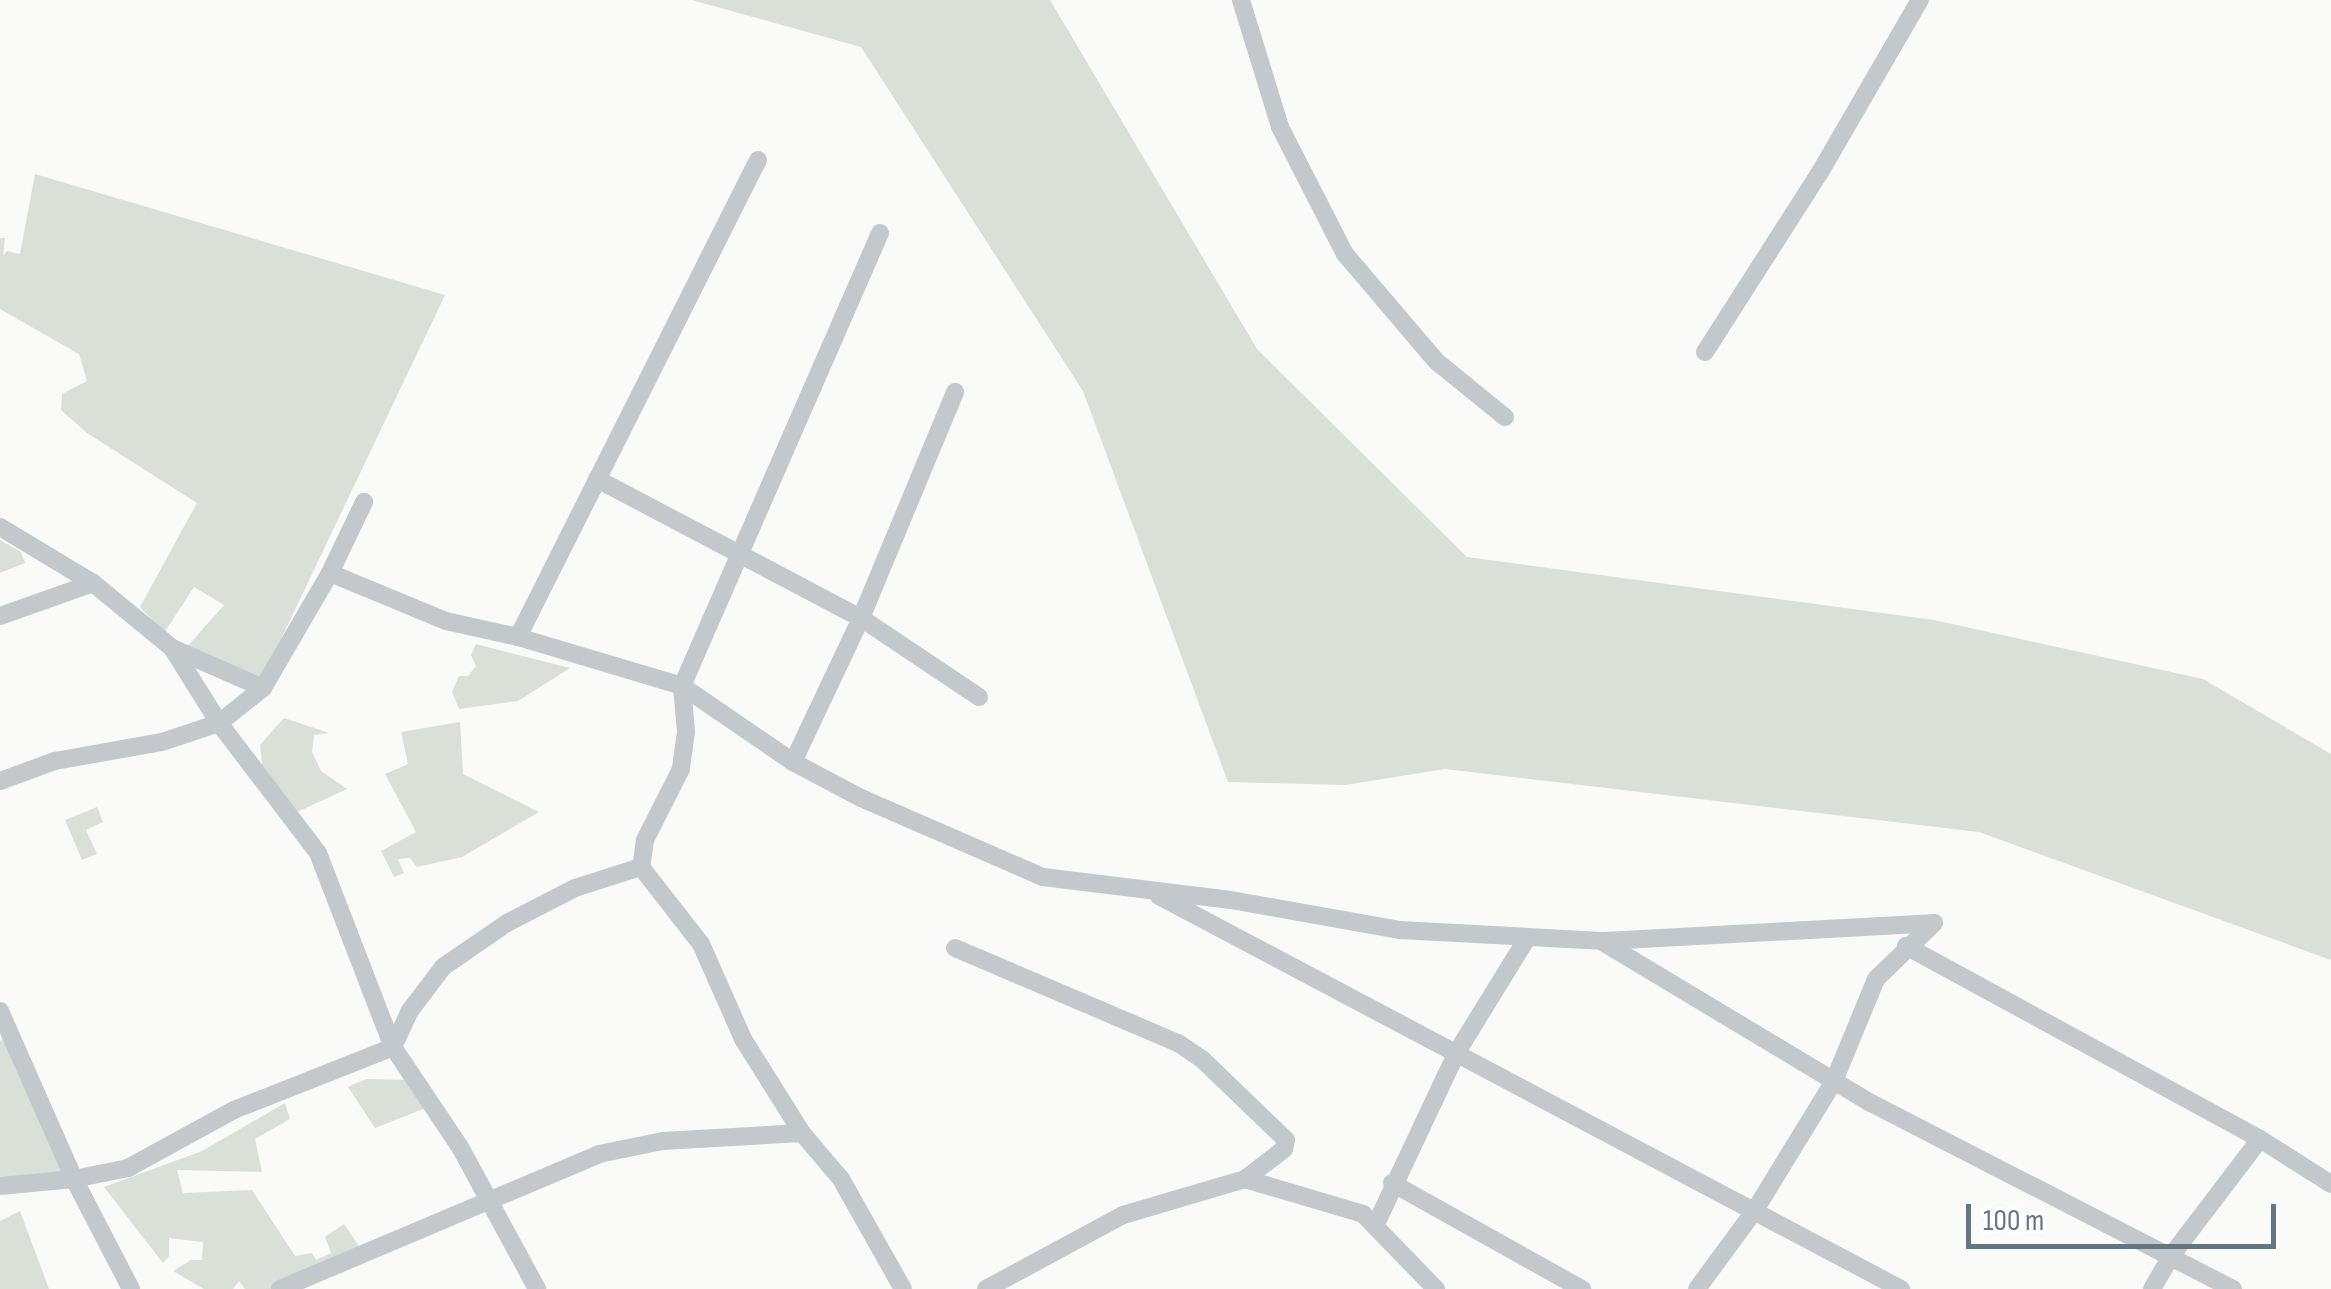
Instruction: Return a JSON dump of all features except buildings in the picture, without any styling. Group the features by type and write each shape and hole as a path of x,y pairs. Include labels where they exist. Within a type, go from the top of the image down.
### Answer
{"street":[{"path":"1240,0 1280,127 1345,254 1436,361 1505,417"},
{"path":"1705,352 1819,174 1920,0"},
{"path":"518,637 758,160"},
{"path":"880,233 682,686 686,732 681,768 645,840 641,867 702,944 743,1039 802,1133 841,1179 903,1289"},
{"path":"793,762 861,618 955,392"},
{"path":"597,479 861,618 979,697"},
{"path":"0,781 54,761 162,742 218,723 264,688 330,573 364,502"},
{"path":"0,527 92,584 172,648 264,688"},
{"path":"330,573 446,621 518,637 682,686 793,762 861,798 1043,877 1232,900 1400,930 1601,942 1934,924 1906,946 1876,979 1834,1081 1755,1210 1697,1289"},
{"path":"0,616 92,584"},
{"path":"172,648 218,723 318,853 393,1047 460,1147 537,1289"},
{"path":"0,1186 74,1179 128,1168 234,1110 393,1047 409,1012 443,967 508,923 575,888 641,867"},
{"path":"1150,892 1902,1289"},
{"path":"1376,1224 1457,1052 1527,938"},
{"path":"1601,942 1834,1081 2233,1289"},
{"path":"1906,946 2260,1139 2331,1184"},
{"path":"955,948 1178,1043 1203,1060 1286,1140 1284,1149 1245,1179 1124,1216 986,1289"},
{"path":"0,1012 74,1179 130,1289"},
{"path":"280,1289 599,1154 663,1141 802,1133"},
{"path":"2152,1289 2171,1256 2260,1139"},
{"path":"1245,1179 1364,1214 1436,1289"},
{"path":"1392,1183 1582,1289"}],"shaded area":[{"path":"692,0 1050,0 1257,349 1467,557 1934,620 2203,679 2331,754 2331,960 1979,832 1445,769 1345,785 1228,782 1083,391 861,47"},
{"path":"35,174 445,295 261,681 186,648 224,605 194,587 164,633 140,607 197,503 87,433 61,410 62,394 87,381 79,354 0,309 0,238 5,238 3,256 7,251 20,254"},
{"path":"0,540 21,552 25,563 0,573"},
{"path":"476,644 570,668 518,701 459,709 452,692 459,676 468,676 476,666 471,655"},
{"path":"284,718 329,733 314,735 312,752 321,771 347,789 297,812 263,772 260,745"},
{"path":"460,722 463,774 539,812 462,857 417,867 410,858 398,859 404,873 394,877 381,851 416,832 385,774 408,764 401,732"},
{"path":"97,807 103,822 86,830 97,854 82,860 65,820"},
{"path":"4,1039 68,1176 0,1179 0,1041"},
{"path":"366,1079 410,1080 428,1107 375,1128 348,1087"},
{"path":"285,1103 290,1119 255,1139 262,1172 177,1170 183,1193 252,1190 295,1256 312,1253 316,1260 331,1253 325,1237 344,1224 361,1249 272,1289 245,1289 239,1281 233,1289 204,1289 173,1271 191,1260 202,1260 203,1242 169,1238 169,1256 163,1263 104,1187 202,1151"},
{"path":"20,1211 49,1289 0,1289 0,1221"}]}
